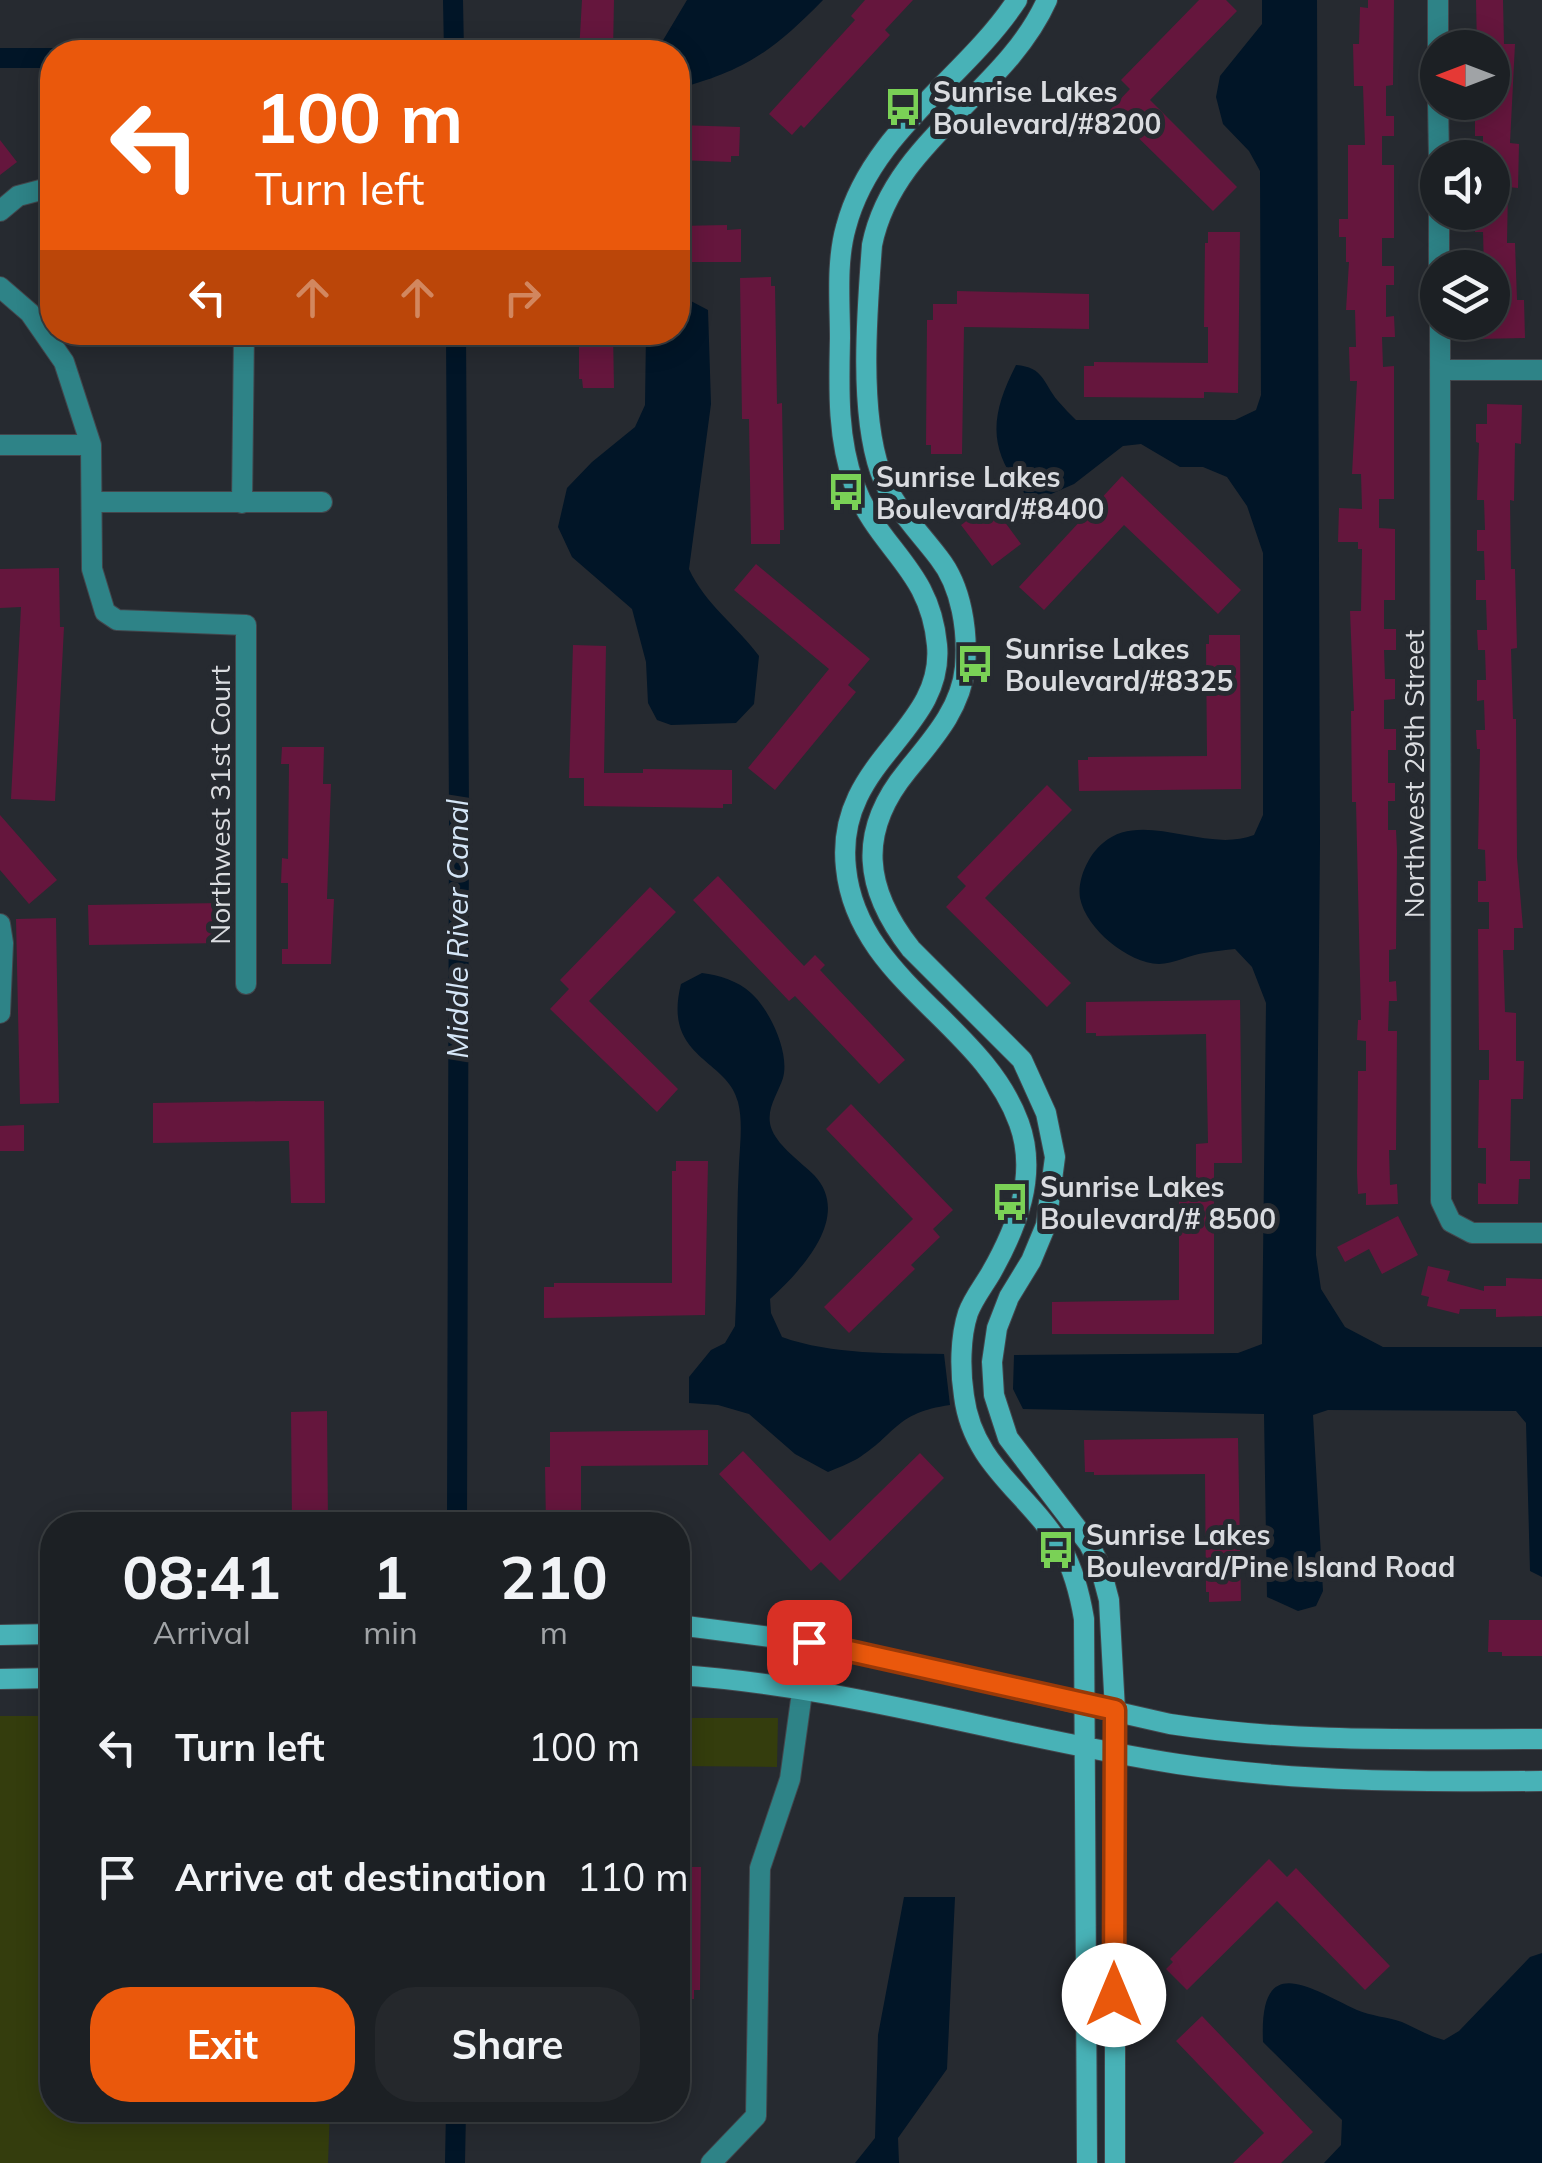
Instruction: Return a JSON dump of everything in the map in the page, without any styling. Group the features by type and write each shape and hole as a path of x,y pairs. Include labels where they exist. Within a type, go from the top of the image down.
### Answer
{"street":[{"path":"1017,0 992,35 884,151 859,191 845,228 839,374 846,457 866,510 925,592 934,616 938,657 937,674 922,706 862,784 852,806 845,849 851,898 860,924 876,949 986,1062 1008,1097 1021,1128 1027,1179 1006,1248 968,1313 962,1362 964,1398 982,1450 1062,1550 1076,1582 1084,1619 1087,2163"},
{"path":"1046,0 1036,23 1014,54 901,174 874,234 869,286 869,430 888,491 954,584 963,616 965,671 954,708 884,803 876,823 872,868 876,890 894,928 1022,1060 1046,1114 1055,1157 1051,1206 1040,1244 1009,1296 997,1328 992,1362 994,1395 1008,1438 1089,1544 1100,1566 1111,1614 1115,1710 1115,2163"},
{"path":"1438,0 1438,30"},
{"path":"0,211 18,196 40,190"},
{"path":"2,294 30,313 40,327"},
{"name":"Northwest 29th Street","path":"1440,340 1440,1201 1452,1222 1472,1233 1542,1233"},
{"path":"52,345 64,362 91,445 92,502 322,502"},
{"path":"242,503 244,345"},
{"path":"1440,370 1542,370"},
{"path":"0,445 91,445"},
{"name":"Northwest 31st Court","path":"92,502 92,569 104,612 117,620 246,626 246,984"},
{"path":"0,924 0,1013"},
{"path":"690,1627 809,1642 1170,1724 1287,1738 1542,1739"},
{"path":"0,1635 40,1634"},
{"path":"711,2163 756,2116 760,1868 790,1779 809,1642"},
{"path":"690,1676 804,1688 1179,1764 1312,1778 1542,1782"},
{"path":"0,1679 40,1678"}],"green space":[{"path":"0,1716 40,1716 40,2122 330,2122 328,2163 0,2163"},
{"path":"690,1718 778,1718 777,1767 690,1766"}],"water":[{"path":"687,0 823,0 759,56 724,74 690,85 690,40 663,40"},
{"path":"1262,0 1317,0 1320,843 1316,1255 1321,1289 1345,1327 1383,1347 1542,1347 1542,1577 1530,1571 1526,1423 1516,1411 1328,1410 1313,1415 1323,1591 1316,1606 1298,1611 1267,1597 1264,1414 1023,1409 1013,1389 1014,1355 1238,1353 1262,1344 1266,1003 1252,967 1235,949 1164,964 1134,958 1099,932 1084,910 1080,891 1082,875 1093,854 1119,834 1137,830 1215,839 1254,835 1263,815 1263,553 1247,506 1227,477 1203,467 1180,467 1141,444 1123,446 1074,484 1049,495 1025,494 1004,462 996,432 1001,400 1016,365 1038,373 1076,420 1235,420 1256,410 1261,395 1260,171 1249,151 1223,124 1216,97 1220,76 1262,24"},
{"path":"690,301 708,310 711,404 689,569 703,593 759,656 754,704 736,723 671,725 657,720 648,703 646,662 632,609 572,557 558,527 567,488 635,427 645,405 646,345 690,345"},
{"path":"702,973 728,979 746,989 771,1021 784,1057 783,1078 771,1109 772,1130 825,1191 828,1208 818,1242 795,1274 770,1299 771,1313 782,1337 842,1350 944,1354 950,1405 917,1413 857,1459 828,1472 795,1454 749,1414 718,1405 689,1403 689,1377 711,1350 725,1343 735,1326 736,1306 740,1110 732,1087 688,1043 680,1028 678,1009 681,984"},
{"path":"904,1897 955,1897 947,2069 898,2138 899,2163 855,2163 875,2138 878,2035"},
{"path":"1542,1953 1542,2163 1324,2163 1341,2145 1342,2120 1263,2042 1264,2014 1269,1996 1278,1986 1304,1986 1357,2010 1402,2022 1444,2040 1459,2031 1530,1957"}],"building":[{"path":"582,0 614,0 613,40 580,40"},
{"path":"865,0 913,0 885,30 890,35 804,128 801,125 792,135 769,114 855,20 851,16"},
{"path":"1199,0 1226,0 1237,11 1150,100 1237,187 1213,211 1110,110 1130,89 1121,80"},
{"path":"1368,0 1394,0 1393,85 1386,86 1386,116 1394,116 1394,136 1382,136 1382,165 1394,165 1394,238 1382,238 1382,266 1394,266 1394,285 1386,285 1386,317 1394,316 1395,337 1382,337 1383,367 1394,366 1394,499 1379,499 1379,528 1395,529 1395,600 1384,600 1384,629 1396,629 1396,650 1384,650 1385,679 1395,679 1395,699 1384,700 1384,729 1396,729 1396,750 1388,750 1388,783 1395,783 1395,801 1388,801 1388,830 1396,830 1396,949 1389,950 1389,982 1396,981 1397,1001 1389,1001 1388,1031 1397,1031 1396,1150 1389,1150 1390,1185 1397,1184 1398,1204 1366,1205 1366,1193 1358,1194 1357,1173 1358,1071 1366,1071 1366,1041 1357,1040 1361,1020 1356,802 1352,802 1350,611 1361,611 1362,549 1358,549 1358,542 1338,542 1339,508 1362,509 1361,474 1352,474 1357,381 1350,381 1349,347 1356,347 1355,310 1346,310 1349,262 1346,237 1339,237 1339,219 1348,219 1348,145 1365,145 1363,86 1354,86 1353,44 1359,44 1360,7 1368,8"},
{"path":"1476,0 1503,0 1504,30 1477,30"},
{"path":"1510,44 1515,44 1510,143 1475,136 1475,120 1510,120"},
{"path":"690,125 740,127 739,156 731,156 731,162 690,160"},
{"path":"0,140 17,162 0,175"},
{"path":"1510,143 1519,144 1518,188 1510,187"},
{"path":"727,225 727,230 741,229 741,262 690,262 690,226"},
{"path":"1507,230 1507,243 1515,243 1517,300 1524,300 1525,338 1510,338 1510,250 1484,250 1483,232 1475,232"},
{"path":"1208,232 1240,232 1238,393 1204,392 1204,398 1084,397 1084,366 1094,366 1094,362 1208,363 1208,327 1204,327"},
{"path":"771,277 771,286 775,286 777,404 782,403 784,530 780,530 780,544 751,544 749,419 742,419 740,278"},
{"path":"957,291 1089,294 1089,329 964,327 962,454 931,454 931,445 926,445 927,320 933,320 933,304 957,304"},
{"path":"579,345 613,345 614,388 583,388 579,379"},
{"path":"1487,404 1522,405 1521,444 1515,443 1514,501 1510,500 1517,648 1511,649 1517,858 1523,928 1514,928 1514,950 1503,950 1505,1012 1516,1013 1516,1061 1524,1061 1523,1099 1511,1099 1510,1161 1530,1161 1530,1179 1519,1179 1518,1204 1478,1204 1478,1183 1486,1184 1486,1148 1478,1148 1479,1080 1489,1080 1489,1050 1479,1050 1478,929 1489,929 1489,902 1478,902 1478,881 1486,881 1485,850 1478,849 1480,749 1476,730 1485,730 1484,700 1477,701 1477,680 1486,680 1485,650 1478,650 1477,630 1487,630 1486,600 1476,600 1476,580 1485,580 1484,551 1477,551 1477,530 1485,530 1484,500 1477,500 1476,424 1487,424"},
{"path":"1122,476 1241,590 1218,614 1124,525 1044,610 1019,587"},
{"path":"991,503 1021,544 992,566 961,525"},
{"path":"756,564 870,659 848,685 856,692 775,790 748,768 829,669 734,590"},
{"path":"59,568 60,627 64,627 55,801 11,799 21,607 0,608 0,569"},
{"path":"1209,635 1240,635 1241,789 1079,791 1078,760 1088,757 1207,756"},
{"path":"573,645 606,646 604,773 643,773 643,769 732,770 732,804 723,804 723,808 584,806 584,778 569,778"},
{"path":"282,747 324,747 323,784 331,784 327,899 334,899 331,964 282,964 282,949 288,949 288,883 281,883 282,858 288,859 289,764 281,764"},
{"path":"1047,785 1072,810 985,898 1071,983 1047,1007 946,907 966,886 957,877"},
{"path":"0,815 57,880 29,904 0,870"},
{"path":"718,876 804,966 815,955 825,965 820,970 905,1060 879,1084 795,996 789,1001 693,900"},
{"path":"650,887 676,912 589,1001 678,1089 657,1112 550,1009 569,989 560,980"},
{"path":"222,903 223,943 89,945 88,905"},
{"path":"56,918 59,1103 20,1104 16,919"},
{"path":"1240,1000 1242,1163 1214,1163 1214,1334 1052,1334 1052,1302 1179,1300 1179,1189 1184,1189 1184,1180 1196,1180 1196,1144 1208,1143 1206,1034 1096,1036 1086,1033 1086,1002"},
{"path":"324,1101 325,1203 291,1203 289,1141 153,1143 153,1103"},
{"path":"851,1104 953,1210 933,1229 940,1237 911,1265 915,1269 849,1333 824,1307 913,1219 826,1129"},
{"path":"24,1125 24,1151 0,1151 0,1126"},
{"path":"676,1161 708,1161 705,1315 544,1318 544,1287 554,1287 554,1283 672,1283 672,1171 676,1171"},
{"path":"1398,1216 1418,1255 1382,1274 1369,1249 1345,1262 1337,1247"},
{"path":"1428,1266 1450,1271 1447,1281 1484,1291 1484,1286 1506,1286 1506,1278 1542,1279 1542,1316 1496,1317 1496,1309 1460,1309 1459,1314 1427,1306 1429,1297 1421,1295"},
{"path":"327,1411 328,1512 292,1512 291,1412"},
{"path":"708,1430 708,1465 581,1466 581,1512 546,1512 545,1467 550,1467 550,1432"},
{"path":"1238,1438 1241,1601 1209,1602 1205,1474 1094,1475 1085,1472 1084,1440"},
{"path":"743,1451 830,1541 920,1453 944,1478 840,1581 821,1562 811,1571 719,1474"},
{"path":"1489,1620 1542,1620 1542,1656 1488,1652"},
{"path":"1269,1859 1287,1877 1296,1868 1390,1966 1365,1990 1277,1901 1187,1990 1166,1969 1173,1962 1170,1959"},
{"path":"690,1867 701,1867 700,1990 694,1990 694,1999 690,1999"},
{"path":"1202,2016 1313,2132 1281,2163 1233,2163 1264,2133 1176,2041"}],"waterway":[{"name":"Middle River Canal","path":"453,0 454,40"},
{"path":"0,58 40,58"},
{"name":"Middle River Canal","path":"456,345 457,1512"},
{"name":"Middle River Canal","path":"455,2163 456,2122"}],"place":[{"name":"Sunrise Lakes Boulevard/#8200","path":"903,107"},
{"name":"Sunrise Lakes Boulevard/#8400","path":"846,492"},
{"name":"Sunrise Lakes Boulevard/#8325","path":"975,664"},
{"name":"Sunrise Lakes Boulevard/# 8500","path":"1010,1202"},
{"name":"Sunrise Lakes Boulevard/Pine Island Road","path":"1056,1550"}],"route":[{"path":"809,1642 1115,1710 1114,1995"}]}
